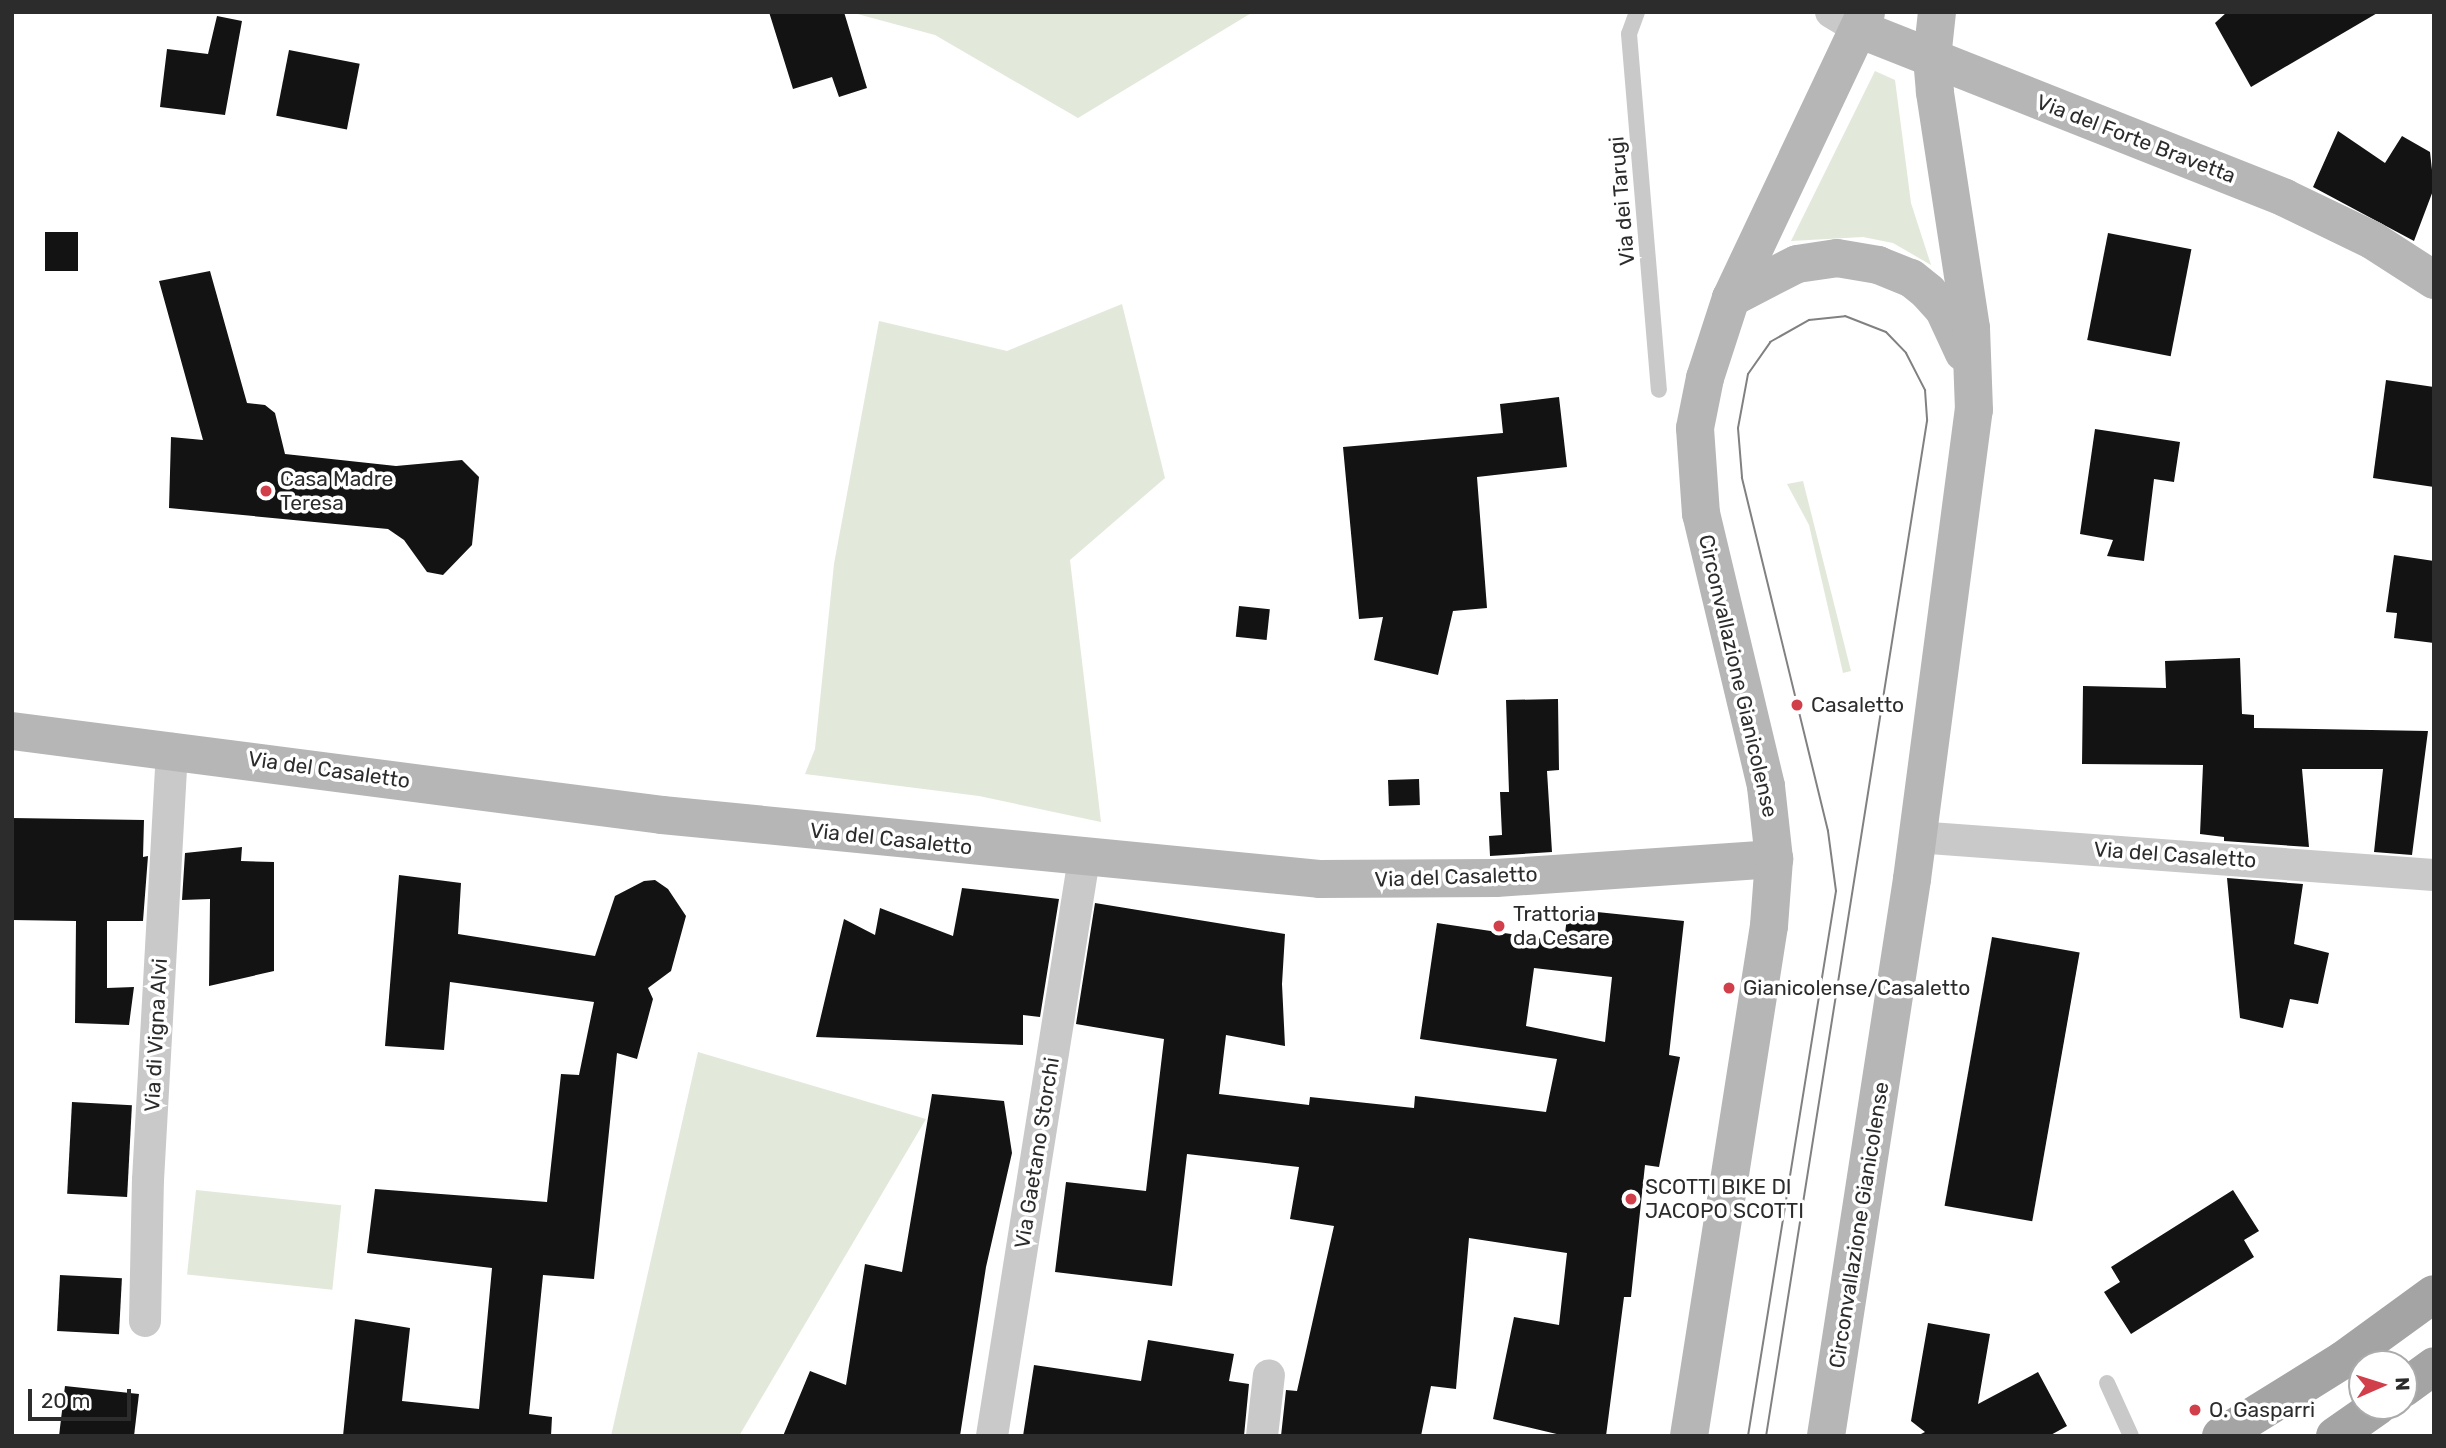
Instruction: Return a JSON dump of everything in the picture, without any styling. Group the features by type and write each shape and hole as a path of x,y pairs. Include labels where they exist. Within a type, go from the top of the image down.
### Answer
{"main road":[{"name":"Circonvallazione Gianicolense","path":"1826,1436 1916,837 1975,381 1932,58 1937,12"},
{"name":"Circonvallazione Gianicolense","path":"1689,1436 1769,926 1774,859 1766,786 1707,547 1695,466 1701,394 1731,298 1852,18"},
{"name":"Via del Forte Bravetta","path":"1852,18 1932,58 2285,198 2372,240 2434,280"},
{"path":"1731,298 1785,268 1819,260 1852,260 1892,269 1911,278 1944,310 1975,381"},
{"name":"Via del Casaletto","path":"12,731 172,749 662,815 1307,878 1473,879 1774,859"},
{"path":"2221,1436 2343,1360 2434,1294"},
{"path":"2418,1378 2434,1366"},
{"path":"2335,1436 2358,1420"}],"street":[{"name":"Via di Vigna Alvi","path":"145,1321 148,1180 172,749"},
{"name":"Via del Casaletto","path":"1916,837 2434,875"},
{"name":"Via Gaetano Storchi","path":"992,1436 1082,871"},
{"path":"1262,1436 1269,1375"}],"lane":[{"name":"Via dei Tarugi","path":"1637,12 1629,34 1659,390"},
{"path":"2107,1383 2132,1436"}],"shaded area":[{"path":"850,12 1253,12 1078,118 935,35"},
{"path":"1875,71 1895,80 1911,203 1931,265 1893,243 1863,237 1791,241"},
{"path":"1122,304 1165,478 1070,560 1101,822 979,796 805,774 815,749 834,564 879,321 1007,351"},
{"path":"1803,481 1851,671 1843,673 1809,525 1787,484"},
{"path":"698,1052 926,1119 739,1436 611,1436"},
{"path":"196,1190 341,1205 332,1290 187,1275"}],"building":[{"path":"769,12 844,12 867,88 839,97 832,77 793,89"},
{"path":"2227,12 2379,12 2251,87 2215,23"},
{"path":"217,16 242,21 225,115 160,107 167,49 208,54"},
{"path":"289,50 360,64 347,130 276,116"},
{"path":"2338,131 2385,163 2402,136 2430,152 2434,188 2414,241 2313,187"},
{"path":"45,232 78,232 78,271 45,271"},
{"path":"2108,233 2191,249 2171,356 2087,340"},
{"path":"210,271 247,403 265,405 275,413 285,454 396,466 462,460 479,477 472,545 443,575 427,572 404,540 388,529 169,508 171,437 203,440 159,281"},
{"path":"2386,380 2434,387 2434,487 2373,478"},
{"path":"1559,397 1567,467 1477,477 1487,608 1453,611 1438,675 1374,660 1383,617 1359,619 1343,447 1503,433 1500,404"},
{"path":"2095,429 2180,442 2174,482 2154,479 2144,561 2107,556 2113,540 2080,534"},
{"path":"2394,555 2434,561 2434,643 2394,638 2397,613 2386,612"},
{"path":"1239,606 1270,609 1267,640 1236,637"},
{"path":"2240,658 2242,714 2254,715 2254,728 2428,731 2412,855 2374,852 2383,769 2302,769 2309,847 2224,841 2224,837 2200,834 2203,765 2082,764 2083,686 2166,688 2165,661"},
{"path":"1558,699 1559,770 1547,771 1552,852 1490,856 1489,836 1502,835 1500,792 1509,792 1506,700"},
{"path":"1419,779 1420,805 1389,806 1388,780"},
{"path":"12,818 144,820 143,857 148,856 143,921 107,921 107,988 134,987 129,1025 75,1023 76,921 12,920"},
{"path":"242,847 241,861 274,862 274,971 209,986 210,899 182,900 185,853"},
{"path":"399,875 461,883 458,934 595,956 615,896 644,881 655,880 668,889 686,916 671,971 648,988 653,999 637,1059 617,1053 594,1279 543,1275 529,1414 552,1417 551,1436 343,1436 355,1319 410,1328 402,1401 479,1409 492,1268 367,1253 375,1189 547,1202 561,1074 579,1075 594,1002 450,982 444,1050 385,1046"},
{"path":"2227,878 2303,884 2294,944 2329,953 2318,1004 2290,999 2283,1028 2240,1018"},
{"path":"962,888 1059,899 1040,1017 1023,1015 1023,1045 816,1037 844,919 875,935 880,908 953,936"},
{"path":"1095,903 1285,934 1282,984 1285,1046 1226,1035 1219,1094 1309,1105 1310,1097 1414,1108 1415,1096 1546,1112 1557,1059 1420,1039 1437,923 1564,942 1568,909 1684,921 1669,1055 1680,1057 1659,1167 1645,1165 1631,1297 1624,1297 1606,1436 1565,1436 1493,1419 1514,1317 1559,1325 1567,1253 1469,1238 1456,1389 1431,1386 1421,1436 1281,1436 1286,1390 1297,1391 1334,1226 1290,1219 1299,1167 1187,1154 1172,1286 1055,1272 1066,1182 1146,1191 1164,1039 1076,1024","holes":["1534,968 1612,977 1605,1042 1526,1026"]},
{"path":"1992,937 2080,952 2032,1221 1945,1206"},
{"path":"932,1094 1004,1101 1012,1153 986,1267 960,1436 783,1436 810,1371 846,1385 865,1264 902,1272"},
{"path":"72,1102 132,1105 127,1197 67,1194"},
{"path":"2233,1190 2259,1231 2244,1240 2254,1257 2131,1334 2104,1292 2120,1282 2111,1267"},
{"path":"60,1275 122,1278 119,1334 57,1331"},
{"path":"1928,1323 1990,1334 1978,1404 2038,1372 2067,1426 2049,1436 1917,1436 1925,1432 1911,1421"},
{"path":"1148,1340 1234,1354 1229,1381 1249,1384 1244,1436 1023,1436 1034,1365 1141,1381"},
{"path":"65,1386 139,1394 134,1436 59,1436"}],"tram line":[{"path":"1748,1436 1836,891 1828,831 1742,477 1738,428 1748,374 1770,342 1809,320 1845,316 1886,332 1906,353 1925,390 1927,421 1766,1436"}],"place":[{"name":"Casa Madre Teresa","path":"266,491"},
{"name":"Casaletto","path":"1797,705"},
{"name":"Trattoria da Cesare","path":"1499,926"},
{"name":"Gianicolense/Casaletto","path":"1729,988"},
{"name":"SCOTTI BIKE DI JACOPO SCOTTI","path":"1631,1199"},
{"name":"O. Gasparri","path":"2195,1410"}]}
